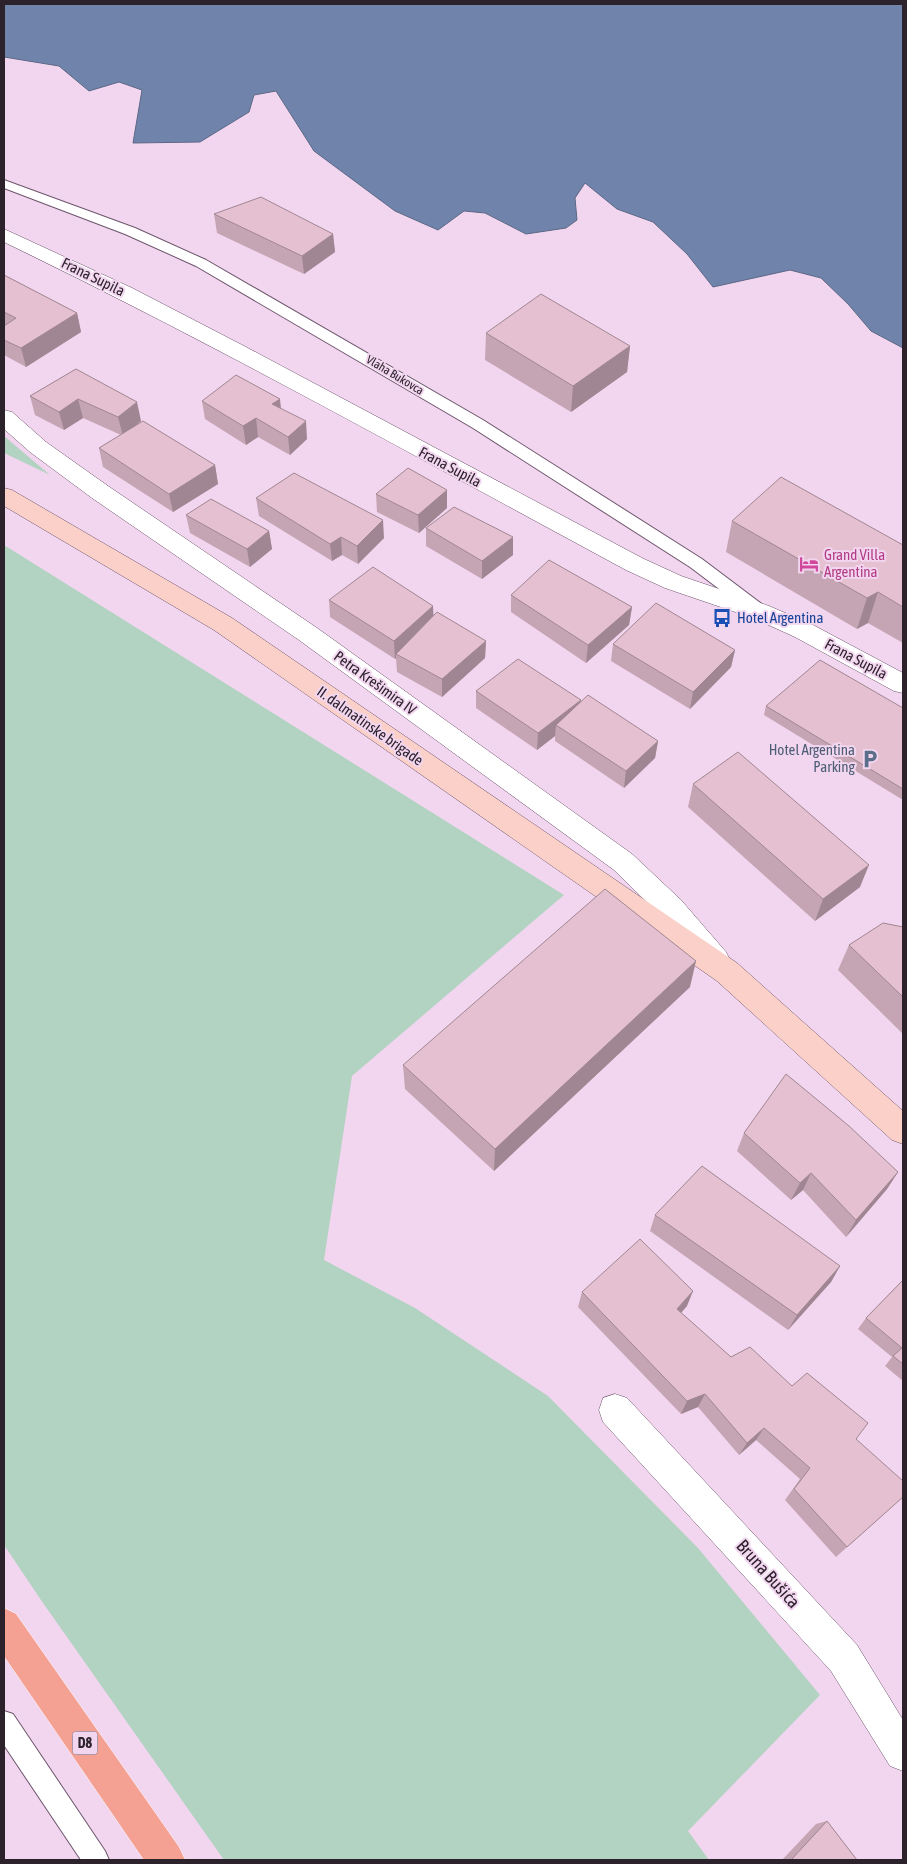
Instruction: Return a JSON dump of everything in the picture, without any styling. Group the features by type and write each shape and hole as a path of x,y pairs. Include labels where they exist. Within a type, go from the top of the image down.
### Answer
{"main road":[{"name":"D8","path":"4,1626 166,1860"}],"street":[{"name":"Frana Supila","path":"4,235 125,292 634,564 673,582 761,612 848,653 903,684"},
{"name":"Petra Krešimira IV","path":"4,417 38,447 92,486 308,634 623,862 671,908 727,972"},
{"name":"II. dalmatinske brigade","path":"4,496 223,624 727,972 834,1066 903,1130"},
{"name":"Bruna Bušića","path":"615,1410 844,1658 903,1752"}],"lane":[{"name":"Vlaha Bukovca","path":"4,184 130,231 201,263 478,424 696,563 761,612"},
{"path":"4,1723 96,1860"}],"green space":[{"path":"4,436 50,475 4,453"},
{"path":"4,545 564,895 352,1076 324,1260 415,1308 548,1396 698,1548 820,1695 688,1831 709,1860 224,1860 4,1545"}],"water":[{"path":"4,4 903,4 903,348 871,331 848,304 821,278 790,270 713,287 687,254 653,222 617,209 585,183 575,198 577,220 566,228 526,234 485,213 464,211 438,230 395,211 314,151 276,91 254,95 249,112 200,142 133,143 142,90 119,82 89,91 59,66 4,57"}],"building":[{"path":"261,197 333,234 302,256 214,214"},
{"path":"4,275 77,313 21,348 4,340 4,326 16,318 4,312"},
{"path":"541,294 630,346 573,386 486,333"},
{"path":"76,369 137,402 118,417 78,399 59,412 30,396"},
{"path":"236,375 280,399 272,404 306,421 288,437 256,418 243,426 202,401"},
{"path":"143,421 215,465 169,494 99,448"},
{"path":"408,468 447,490 418,515 376,494"},
{"path":"294,473 383,520 357,546 341,537 330,544 256,498"},
{"path":"781,477 903,545 903,607 878,592 867,598 732,521"},
{"path":"211,499 269,531 247,549 186,515"},
{"path":"454,507 513,537 482,561 426,528"},
{"path":"549,560 632,607 588,645 511,595"},
{"path":"373,567 433,606 394,641 329,600"},
{"path":"656,603 735,650 693,692 613,644"},
{"path":"437,612 486,641 442,679 396,654"},
{"path":"518,659 581,700 538,733 476,691"},
{"name":"Hotel Argentina Parking","path":"820,660 903,708 903,789 766,706"},
{"path":"588,695 658,741 626,771 556,725"},
{"path":"738,752 869,865 823,899 693,784"},
{"path":"605,889 696,961 495,1149 403,1065"},
{"path":"883,923 903,927 903,997 849,945"},
{"path":"786,1074 849,1126 898,1172 856,1220 811,1173 800,1183 744,1133"},
{"path":"702,1166 840,1266 797,1315 655,1215"},
{"path":"640,1239 693,1291 677,1309 731,1357 750,1347 792,1386 807,1373 868,1423 856,1439 903,1481 903,1497 847,1547 794,1489 810,1468 764,1428 747,1443 705,1394 687,1401 582,1292"},
{"path":"903,1280 903,1364 893,1356 902,1348 866,1318"},
{"path":"827,1821 857,1860 791,1860"}],"place":[{"name":"Grand Villa Argentina","path":"809,564"},
{"name":"Hotel Argentina","path":"722,618"},
{"name":"Hotel Argentina Parking","path":"870,759"}]}
